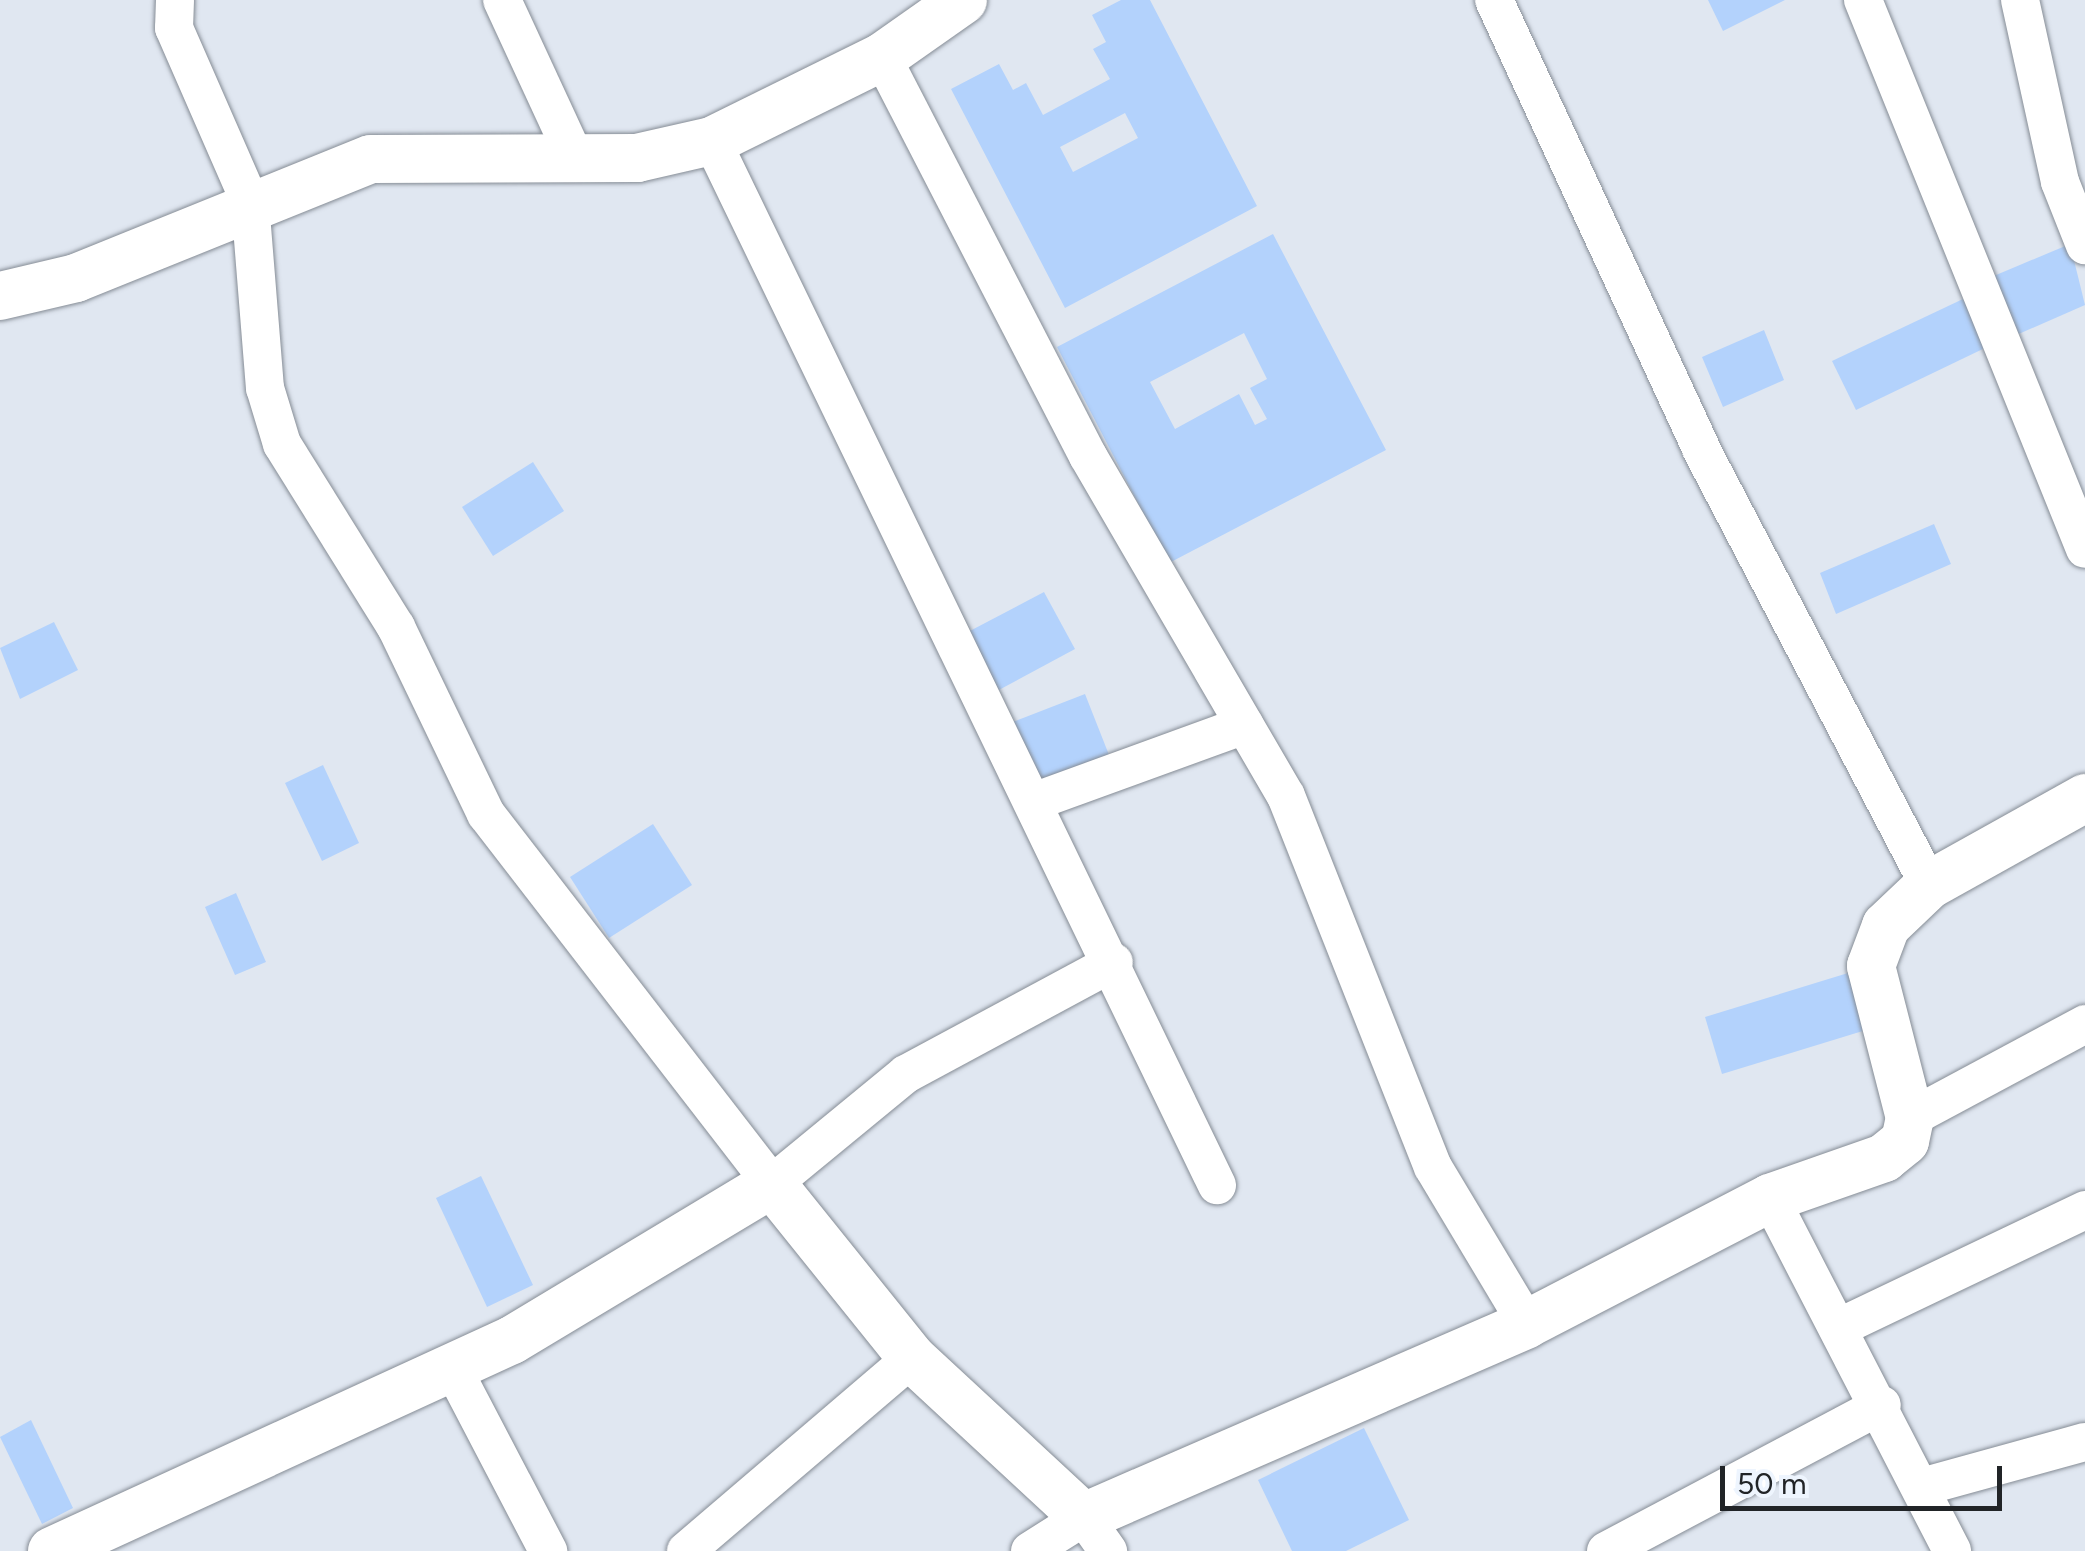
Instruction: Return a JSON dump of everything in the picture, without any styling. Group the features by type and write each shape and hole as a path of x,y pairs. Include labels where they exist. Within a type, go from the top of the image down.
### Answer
{"street":[{"path":"175,0 174,28 250,202 265,388 282,444 396,627 486,814 912,1358 1096,1534"},
{"path":"502,0 576,160"},
{"path":"0,296 76,278 250,202 371,160 468,152 576,160 712,141 882,57 964,0"},
{"path":"1494,0 1701,450 1929,885"},
{"path":"1863,0 2085,549"},
{"path":"2020,0 2060,182 2085,245"},
{"path":"882,57 1088,456 1286,796 1433,1167 1527,1324"},
{"path":"712,141 1114,962 1216,1185"},
{"path":"1033,802 1244,725"},
{"path":"1030,1551 1096,1534 1527,1324 1770,1198 1884,1158 1905,1141 1910,1118 1871,966 1886,926 1929,885 2085,798"},
{"path":"52,1551 452,1367 772,1184 906,1074 1114,962"},
{"path":"1910,1118 2085,1024"},
{"path":"1770,1198 1926,1486 1952,1551"},
{"path":"1840,1328 2085,1210"},
{"path":"686,1551 912,1358"},
{"path":"452,1367 548,1551"},
{"path":"1606,1551 1882,1405"},
{"path":"1926,1486 2085,1442"}],"building":[{"path":"1121,0 1150,0 1257,206 1065,308 951,89 999,64 1013,90 1026,83 1043,115 1110,79 1093,49 1106,42 1092,15","holes":["1125,113 1138,138 1073,172 1060,147"]},
{"path":"1708,0 1785,0 1723,31"},
{"path":"1273,234 1386,450 1169,563 1057,347","holes":["1244,333 1267,379 1250,388 1267,419 1255,425 1239,394 1175,429 1150,382"]},
{"path":"2070,244 2085,305 2014,336 1989,278"},
{"path":"1963,299 1987,347 1856,410 1832,361"},
{"path":"1764,330 1784,380 1723,407 1702,357"},
{"path":"533,462 564,511 493,556 462,507"},
{"path":"1934,524 1951,564 1836,614 1820,573"},
{"path":"1044,592 1075,649 997,691 966,633"},
{"path":"54,622 78,670 20,699 0,648"},
{"path":"1085,694 1111,760 1036,789 1010,723"},
{"path":"323,765 359,843 322,861 285,783"},
{"path":"653,824 692,885 609,938 570,877"},
{"path":"236,893 266,962 235,975 205,907"},
{"path":"1848,973 1866,1030 1722,1074 1705,1017"},
{"path":"481,1176 533,1285 487,1307 436,1198"},
{"path":"31,1420 73,1508 42,1524 0,1437"},
{"path":"1364,1428 1409,1520 1346,1551 1292,1551 1258,1480"}]}
